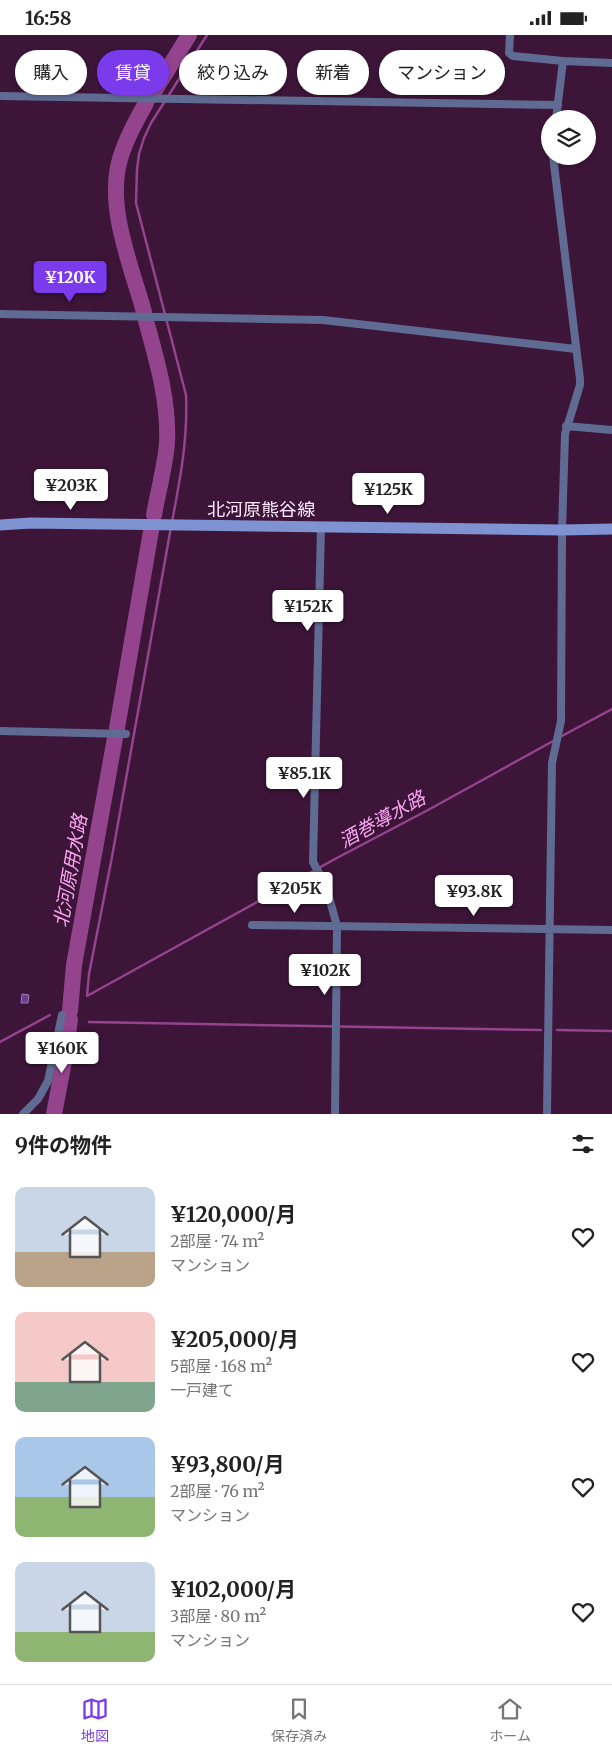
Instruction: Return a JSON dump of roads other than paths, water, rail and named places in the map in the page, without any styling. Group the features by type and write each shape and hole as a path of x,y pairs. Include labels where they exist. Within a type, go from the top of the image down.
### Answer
{"main road":[{"name":"北河原熊谷線","path":"0,525 31,523 164,526 612,529"}],"street":[{"path":"510,35 509,53 512,56 612,63"},
{"path":"557,110 563,61"},
{"path":"0,96 558,105"},
{"path":"547,1114 552,763 561,721 562,530 565,434 580,385 554,165"},
{"path":"0,314 322,319 576,349"},
{"path":"566,426 612,430"},
{"path":"321,527 313,862 326,886 337,926 335,1114"},
{"path":"0,731 126,734"},
{"path":"252,925 612,930"},
{"path":"23,1114 38,1099 48,1081 62,1015"}],"waterway":[{"name":"北河原用水路","path":"169,67 189,35"},
{"path":"172,522 185,443 186,395 136,203 137,170 139,154 151,123 207,35"},
{"name":"北河原用水路","path":"144,312 122,236 116,197 116,177 128,137 146,103"},
{"name":"北河原用水路","path":"146,321 164,396 167,427 165,461 154,515"},
{"path":"87,996 89,974 112,857 171,527"},
{"name":"北河原用水路","path":"117,728 151,531"},
{"name":"酒巻導水路","path":"560,737 612,709"},
{"name":"北河原用水路","path":"70,1011 74,965 115,738"},
{"name":"酒巻導水路","path":"87,996 555,740"},
{"name":"酒巻導水路","path":"0,1042 50,1015"},
{"name":"北河原用水路","path":"54,1114 70,1020"},
{"path":"89,1022 541,1030"},
{"path":"557,1030 612,1031"}]}
